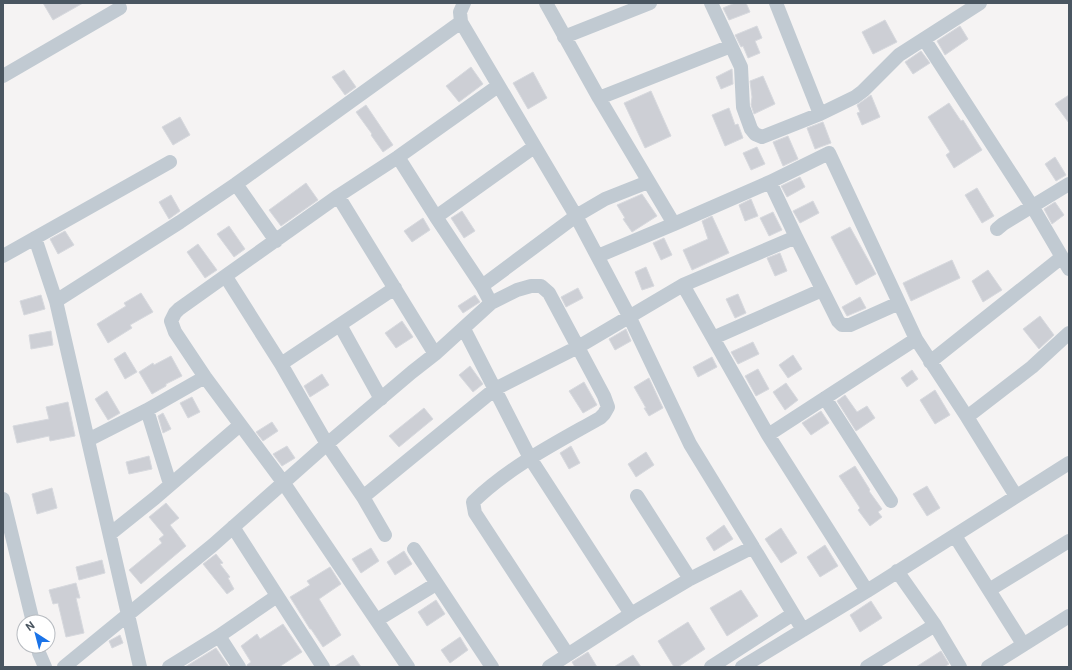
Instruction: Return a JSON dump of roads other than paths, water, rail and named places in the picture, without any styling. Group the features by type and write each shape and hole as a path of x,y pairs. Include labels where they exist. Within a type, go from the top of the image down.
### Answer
{"street":[{"path":"546,3 599,98 674,224"},
{"path":"564,37 650,3"},
{"path":"712,3 741,67 743,107 751,129 755,134 762,138 841,105 859,94 899,55 980,3"},
{"path":"776,3 820,114"},
{"path":"3,76 120,8"},
{"path":"56,301 180,222 236,184 460,10 498,86 576,216 630,316 690,444 803,630"},
{"path":"924,39 1032,206 1069,269"},
{"path":"599,98 731,46"},
{"path":"408,667 283,482 205,377 175,332 171,321 179,309 338,196 398,157 498,86"},
{"path":"436,217 534,146"},
{"path":"598,256 770,182 829,153 916,339 1016,496"},
{"path":"398,157 482,286 491,303"},
{"path":"3,256 170,162"},
{"path":"482,286 576,216 604,199 648,182"},
{"path":"770,182 838,321 844,326 850,325 899,303"},
{"path":"236,184 276,241"},
{"path":"997,229 1069,184"},
{"path":"338,196 435,354"},
{"path":"363,497 495,389 578,348 683,285 796,237"},
{"path":"35,238 56,301 140,667"},
{"path":"930,362 1062,257"},
{"path":"226,276 281,364 327,444 363,497 385,535"},
{"path":"683,285 768,436 867,591"},
{"path":"64,667 233,527 327,444 464,329 491,303 523,287 530,286 541,286 549,293 604,396 607,404 606,411 600,418 530,458 506,474 473,502 475,513 568,655"},
{"path":"281,364 395,288"},
{"path":"713,338 822,290"},
{"path":"340,325 381,399"},
{"path":"464,329 530,458 631,614"},
{"path":"967,417 1032,367 1069,333"},
{"path":"768,436 916,339"},
{"path":"88,440 205,377"},
{"path":"825,398 891,501"},
{"path":"146,410 170,484"},
{"path":"110,534 240,426"},
{"path":"739,649 745,665 867,591 1069,464"},
{"path":"637,496 690,579"},
{"path":"3,499 31,614"},
{"path":"233,527 323,667"},
{"path":"955,536 1023,644"},
{"path":"989,590 1069,542"},
{"path":"550,667 631,614 690,579 753,547"},
{"path":"414,549 492,667"},
{"path":"897,571 934,625 960,667"},
{"path":"377,620 436,584"},
{"path":"168,667 219,636 277,596"},
{"path":"711,667 793,614"},
{"path":"988,667 1069,616"},
{"path":"867,667 882,663 934,625"},
{"path":"219,636 239,667"},
{"path":"41,654 45,667"}]}
